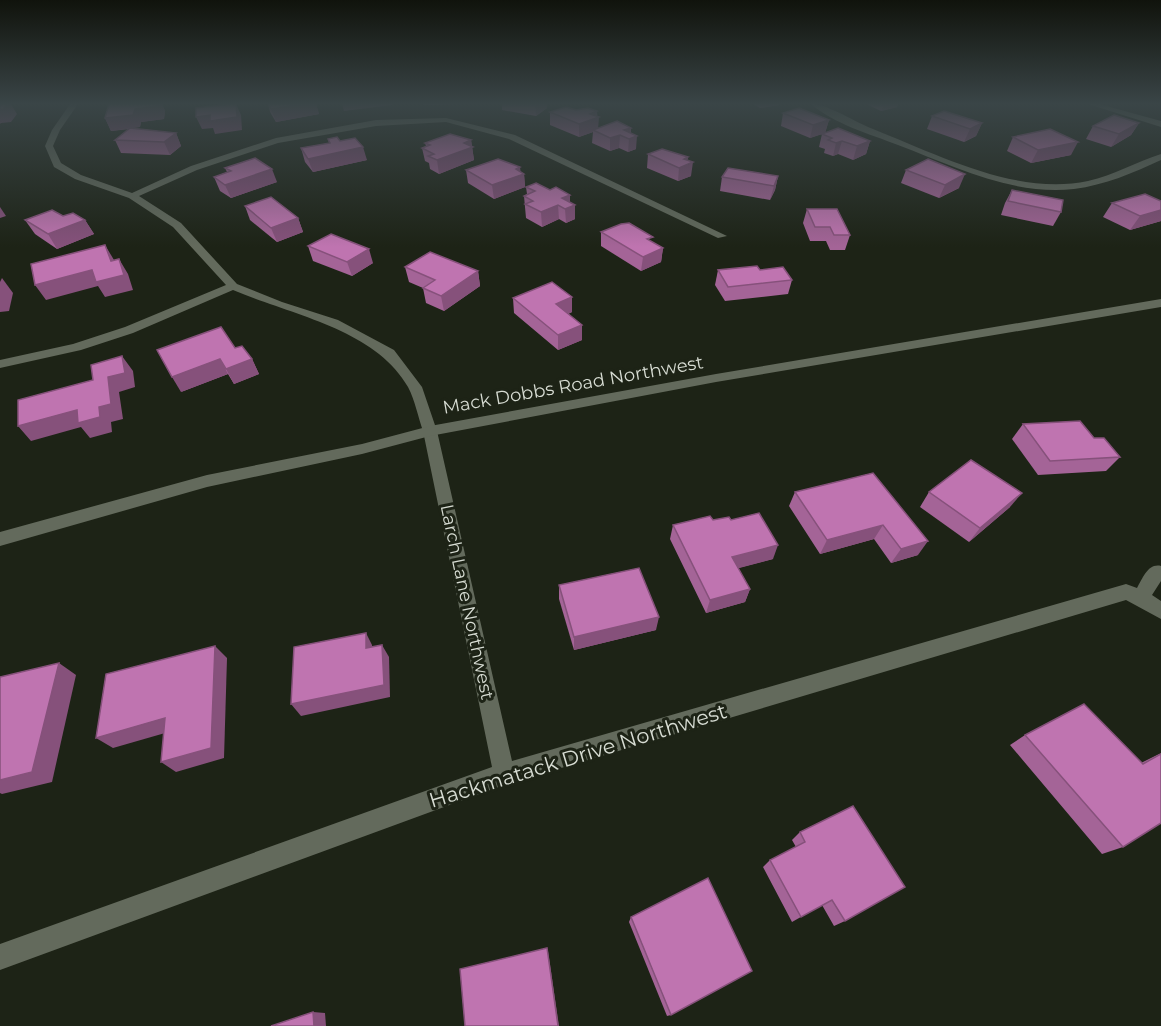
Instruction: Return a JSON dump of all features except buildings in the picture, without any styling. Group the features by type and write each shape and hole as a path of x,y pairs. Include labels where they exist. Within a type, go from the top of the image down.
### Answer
{"street":[{"path":"0,364 76,347 129,330 233,286 177,225 132,196 78,177 57,165 51,152"},
{"path":"132,196 194,168 243,152"},
{"path":"544,152 722,236"},
{"path":"924,152 990,177 1024,184 1060,187 1094,183 1161,156"},
{"name":"Larch Lane Northwest","path":"233,286 278,305 334,322 389,353 415,387 430,431 504,774"},
{"name":"Mack Dobbs Road Northwest","path":"0,539 207,482 363,449 430,431 716,378 1161,303"},
{"path":"1157,572 1141,597 1161,611"},
{"name":"Hackmatack Drive Northwest","path":"0,957 504,774 1126,592 1141,597"}]}
